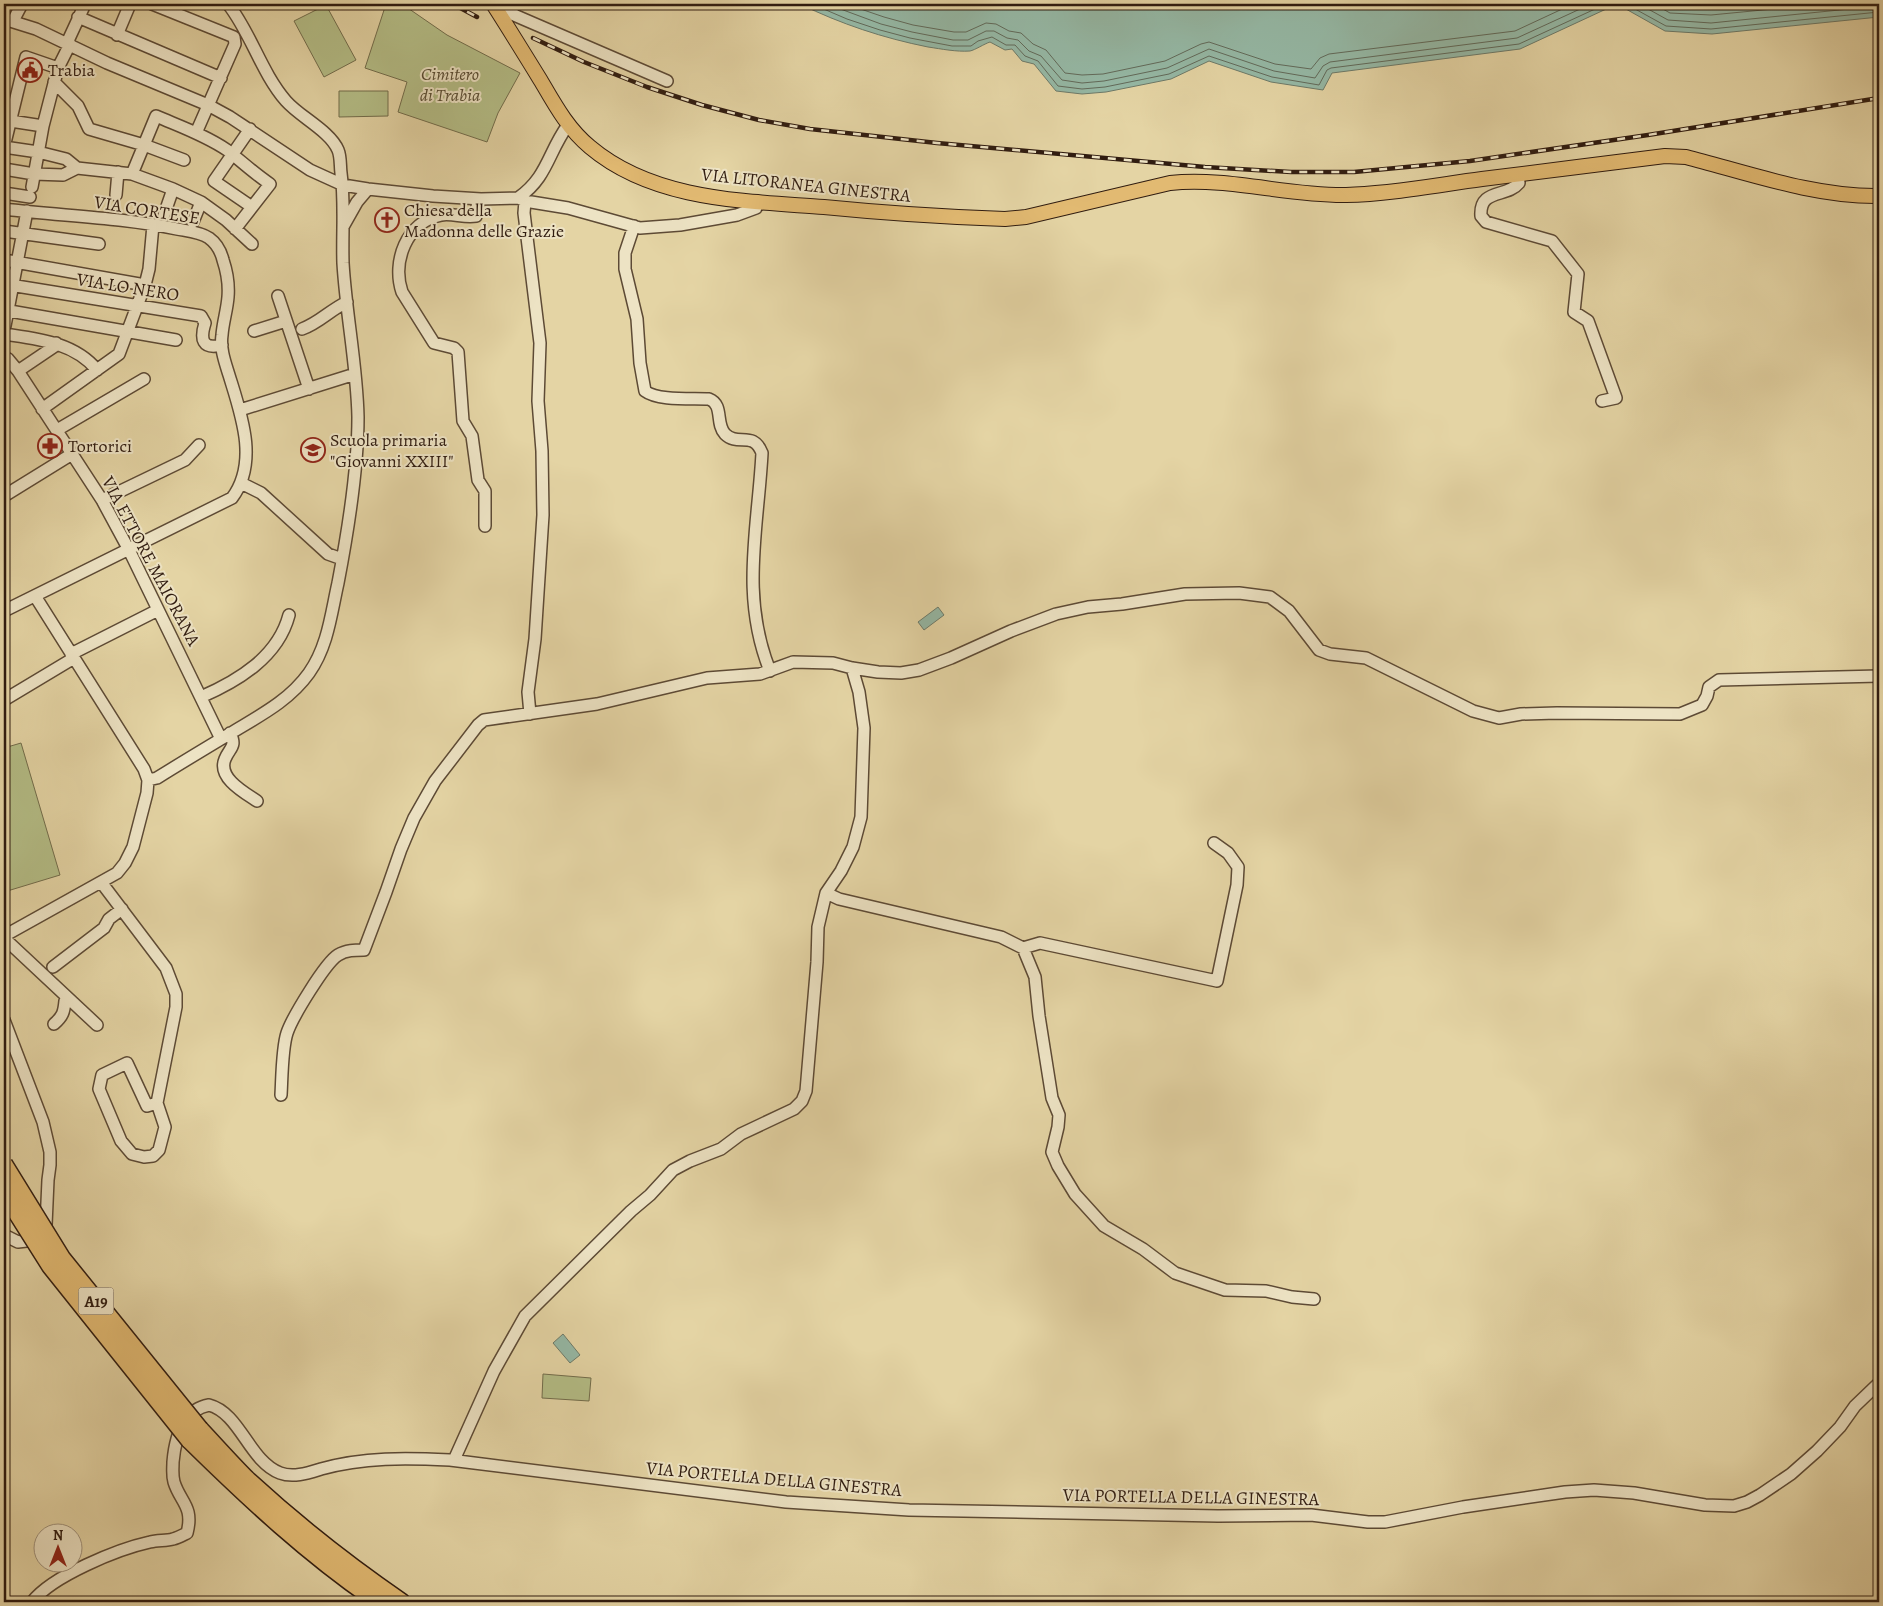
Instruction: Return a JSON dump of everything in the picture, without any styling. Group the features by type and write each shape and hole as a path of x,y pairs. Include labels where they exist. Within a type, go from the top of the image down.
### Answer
{"highway":[{"name":"A19","path":"4,1164 62,1258 195,1435 299,1524 365,1576 402,1602"},
{"name":"A19","path":"4,1193 50,1266 195,1435 268,1516 337,1573 378,1602"}],"main road":[{"name":"VIA LITORANEA GINESTRA","path":"493,4 568,125 601,156 630,173 662,186 702,195 757,202 1005,219 1026,217 1129,191 1186,181 1316,195 1349,195 1422,188 1665,156 1686,157 1810,189 1847,195 1879,196"}],"street":[{"path":"22,4 9,20 208,105 250,129 310,170 343,185 433,196 522,200 568,208 634,226 680,225 737,215 756,208 757,202"},
{"path":"4,193 31,192 43,126 58,68 85,4"},
{"path":"117,35 130,4"},
{"path":"152,4 234,37 235,44 196,133"},
{"path":"148,780 157,778 274,707 295,690 310,671 327,638 342,559 356,459 358,416 346,302 342,229 343,185 338,150 328,137 292,108 283,98 228,4"},
{"path":"507,4 514,15 667,82"},
{"path":"78,17 221,78"},
{"path":"58,68 26,57 7,120 4,147 38,152 66,159 77,168"},
{"path":"54,82 78,106 89,129 144,145 184,160"},
{"path":"132,174 156,116 196,133 232,155 253,173 270,184 235,229"},
{"path":"7,120 43,126"},
{"path":"530,714 528,692 535,639 543,515 542,451 538,401 540,343 522,200 543,173 568,125"},
{"path":"250,129 214,181 252,207"},
{"path":"4,169 34,174 62,175 77,168 132,174 173,188 201,202 226,220 252,244"},
{"path":"116,195 118,172"},
{"path":"1518,174 1519,183 1514,188 1495,193 1484,201 1480,208 1481,216 1486,222 1552,241 1578,274 1574,312 1588,321 1616,398 1602,401"},
{"path":"164,215 173,188"},
{"path":"342,229 357,202 368,189"},
{"path":"478,199 476,216 440,215 420,226 403,247 398,264 399,284 402,292 434,343 454,348 458,352 463,421 472,436 478,480 485,491 485,526"},
{"path":"193,222 201,202"},
{"name":"VIA CORTESE","path":"4,209 153,225 208,237 214,242 223,259 228,284 222,345 224,358 240,410 246,447 244,475 241,483"},
{"path":"27,212 17,262 8,285 4,332 56,343 91,362 97,370"},
{"path":"42,409 119,354 145,285 149,269 153,225"},
{"path":"634,226 625,253 625,269 637,319 640,362 645,391 660,397 709,399 714,401 718,405 722,430 726,435 736,439 752,440 759,446 762,453 752,568 755,614 761,649 770,671"},
{"path":"4,232 99,244"},
{"path":"4,260 145,285"},
{"name":"VIA LO NERO","path":"8,285 201,316 205,323 201,334 207,345 213,347 222,345"},
{"path":"278,296 309,388"},
{"path":"302,329 316,324 334,308 346,302"},
{"path":"6,310 176,340"},
{"path":"254,331 286,321"},
{"path":"18,370 55,346 56,343"},
{"name":"VIA ETTORE MAIORANA","path":"4,357 18,370 102,500 129,550 201,697 226,736"},
{"path":"240,410 355,374"},
{"path":"57,430 144,380"},
{"path":"102,500 185,460 199,446"},
{"path":"4,496 72,454"},
{"path":"4,611 232,498 241,483 261,493 328,554 342,559"},
{"path":"281,1095 286,1034 298,1011 314,984 336,956 354,950 364,950 414,818 435,781 478,725 484,720 597,704 706,678 760,674 794,662 833,663 852,668 901,673 919,670 1056,614 1088,607 1122,604 1185,594 1238,593 1270,597 1289,611 1318,650 1330,654 1366,658 1473,711 1499,718 1521,714 1551,713 1680,714 1702,705 1709,687 1719,680 1879,676"},
{"path":"35,596 144,769 148,780 148,793 133,847 125,863 117,873 4,937 97,1025"},
{"path":"4,700 73,656 158,610"},
{"path":"201,697 225,686 258,664 282,634 289,615"},
{"path":"454,1460 494,1371 524,1316 630,1212 650,1195 673,1170 690,1160 721,1149 741,1134 794,1109 802,1101 806,1091 817,962 818,926 826,893 841,871 853,848 861,817 864,728 852,668"},
{"path":"226,736 234,741 224,760 227,776 237,788 257,801"},
{"path":"1023,948 1040,942 1217,981 1237,885 1238,867 1228,853 1214,843"},
{"path":"101,882 166,968 176,994 176,1007 157,1103 165,1127 159,1150 153,1156 144,1157 132,1154 121,1141 99,1089 102,1075 127,1063 147,1106 157,1103"},
{"path":"826,893 839,899 1001,937 1023,948 1035,977 1052,1098 1059,1115 1052,1152 1075,1194 1104,1226 1143,1249 1174,1273 1225,1290 1266,1290 1292,1297 1314,1299"},
{"path":"53,967 104,928 109,919 122,909"},
{"path":"54,1024 63,1016 65,1001 68,998"},
{"path":"4,1020 43,1122 50,1152 46,1225 41,1235 28,1242 18,1242 4,1235"},
{"name":"VIA PORTELLA DELLA GINESTRA","path":"32,1602 38,1594 99,1559 152,1541 172,1539 187,1533 190,1519 186,1504 174,1483 175,1444 181,1426 196,1410 202,1406 209,1405 224,1411 252,1448 271,1467 279,1473 288,1475 300,1475 360,1460 404,1458 454,1460 786,1502 909,1510 1218,1516 1311,1514 1368,1522 1385,1522 1463,1507 1565,1492 1594,1490 1634,1493 1705,1505 1734,1506 1760,1496 1791,1474 1817,1451 1840,1427 1856,1406 1879,1384"}],"green space":[{"name":"Cimitero di Trabia","path":"386,4 402,4 447,35 520,73 498,113 487,142 398,112 407,82 365,68"},
{"path":"326,5 356,60 324,77 294,21"},
{"path":"339,91 388,91 388,116 339,117"},
{"path":"21,743 60,875 4,892 4,748"},
{"path":"543,1374 591,1378 589,1401 542,1398"}],"water":[{"path":"800,4 1617,4 1520,49 1332,73 1323,90 1271,82 1209,61 1171,79 1106,92 1082,94 1056,91 1034,64 1022,61 1012,49 1005,50 990,42 970,51 954,51 928,47 862,30"},
{"path":"1617,4 1879,4 1879,17 1712,34 1665,31"},
{"path":"938,607 944,615 924,630 918,622"},
{"path":"563,1334 580,1355 570,1363 553,1343"}],"railway":[{"path":"453,4 477,17"},
{"path":"533,38 584,62 647,87 702,105 759,120 810,129 937,143 1205,167 1291,172 1354,172 1470,161 1879,98"}],"place":[{"name":"Trabia","path":"30,70"},
{"name":"Chiesa della Madonna delle Grazie","path":"387,220"},
{"name":"Tortorici","path":"50,446"},
{"name":"Scuola primaria \"Giovanni XXIII\"","path":"313,450"}]}
